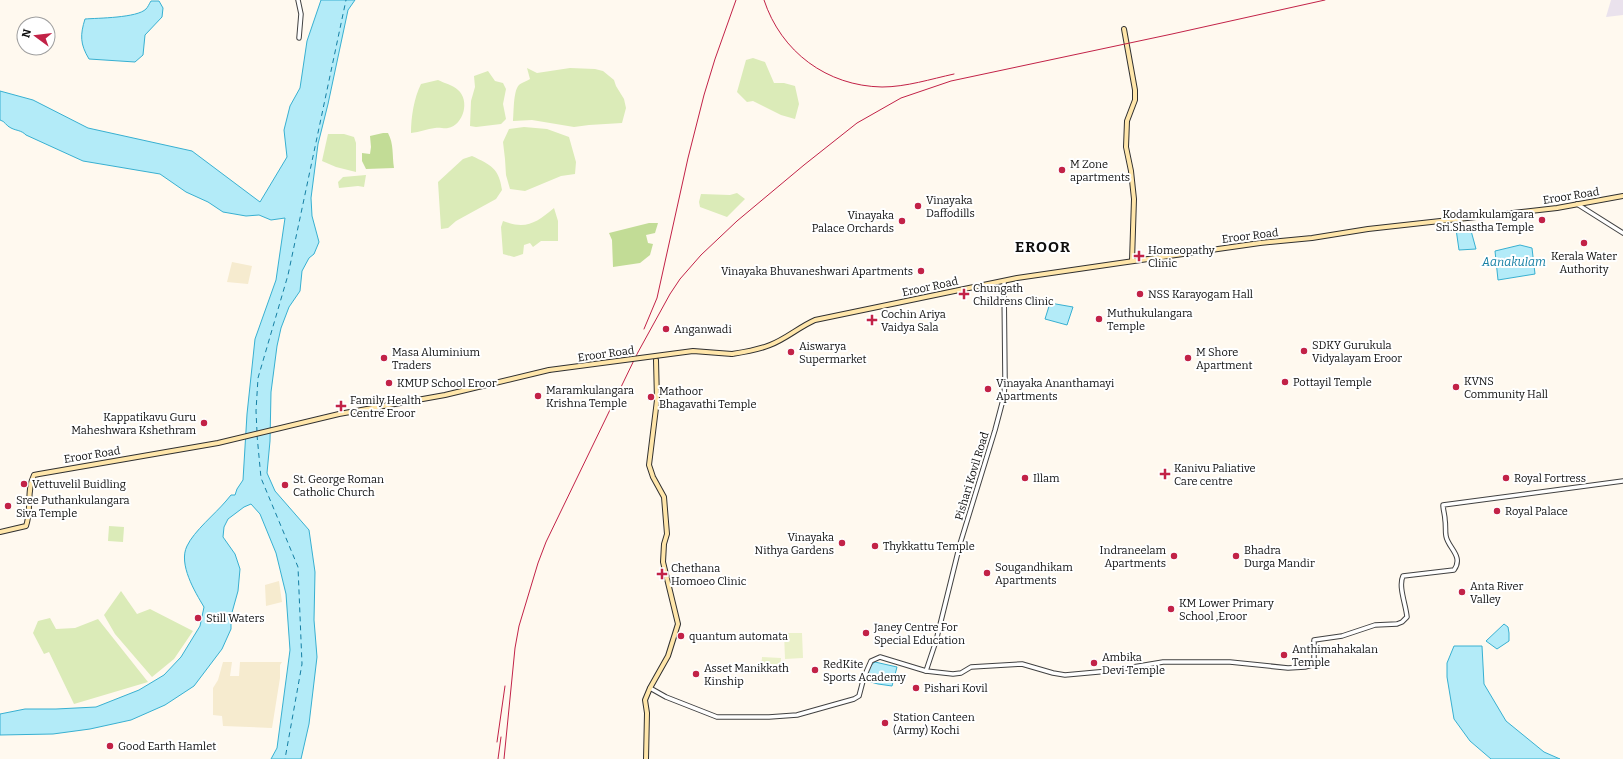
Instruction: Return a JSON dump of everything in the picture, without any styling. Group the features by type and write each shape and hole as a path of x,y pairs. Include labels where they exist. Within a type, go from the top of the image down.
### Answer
{"main road":[{"path":"1124,29 1136,90 1135,100 1127,121 1126,148 1131,171 1134,199 1132,261"},
{"name":"Eroor Road","path":"0,532 26,526 30,514 30,486 34,475 231,440 339,414 445,395 549,370 693,352 732,354 758,350 771,345 802,326 815,320 1004,281 1260,243 1312,238 1368,229 1557,208 1623,196"},
{"path":"646,759 647,713 645,700 668,656 678,624 663,562 664,544 667,534 664,497 653,478 649,465 657,400 656,360"}],"street":[{"path":"298,0 301,14 299,38"},
{"path":"1577,204 1623,233"},
{"name":"Pishari Kovil Road","path":"926,671 936,641 960,544 996,430 1004,396 1004,281"},
{"path":"656,353 656,360"},
{"path":"650,688 666,697 712,716 769,717 797,715 854,699 859,696 864,677 871,662 880,657 926,671 953,674 961,673 971,667 1022,664 1065,675 1109,671 1163,662 1230,662 1288,668 1312,666 1314,660 1314,640 1342,636 1375,625 1397,624 1405,619 1407,617 1401,580 1404,576 1454,570 1457,567 1458,560 1455,550 1449,544 1446,536 1443,505 1623,482"}],"shaded area":[{"path":"1611,0 1623,0 1623,15 1606,17"},
{"path":"232,262 252,266 248,284 227,282"},
{"path":"279,581 282,602 266,606 265,585"},
{"path":"223,662 232,662 230,676 239,676 240,662 282,662 280,665 280,678 272,728 223,726 222,716 213,715 213,688 218,680"}],"green space":[{"path":"753,58 765,62 774,83 784,83 795,86 799,104 795,119 781,115 753,101 747,102 737,92 746,60"},
{"path":"527,68 537,73 570,68 595,69 603,71 614,80 624,99 626,108 622,123 574,127 532,120 513,121 517,88 520,84 530,79"},
{"path":"488,71 495,81 503,83 506,89 503,104 506,119 501,124 476,127 470,126 471,101 475,87 474,76"},
{"path":"438,80 454,87 462,94 464,100 464,112 454,126 411,133 413,108 416,95 421,84"},
{"path":"524,127 547,129 569,137 576,162 575,174 561,176 525,191 510,189 506,175 503,142 509,129"},
{"path":"388,133 390,137 394,168 366,169 362,161 362,153 370,154 370,136"},
{"path":"328,134 344,134 354,137 356,143 356,172 336,167 322,161"},
{"path":"472,156 493,168 499,177 502,190 496,199 456,221 448,228 441,229 438,182 463,159"},
{"path":"366,175 364,187 358,186 339,188 338,182 343,177"},
{"path":"737,193 745,199 727,217 700,207 699,202 701,194 730,195"},
{"path":"554,208 558,221 558,241 541,241 533,247 530,243 524,245 523,254 514,257 503,254 501,227 503,221 518,225 530,224 542,218"},
{"path":"649,223 658,223 655,233 646,235 648,243 653,244 650,255 640,263 613,267 612,240 609,233"},
{"path":"109,526 124,527 123,542 108,541"},
{"path":"121,591 137,614 150,609 193,631 174,659 152,677 115,634 104,615"},
{"path":"50,618 56,629 75,628 98,619 148,682 74,704 49,652 44,654 33,633 38,621"},
{"path":"784,633 802,633 803,658 785,659"},
{"path":"762,657 781,658 780,669 761,668"}],"water":[{"path":"321,0 355,0 348,10 318,144 311,198 312,216 319,242 314,254 309,258 302,271 300,291 289,307 281,328 277,346 271,392 270,441 267,473 275,491 309,530 315,572 314,620 317,657 309,724 301,759 271,759 277,748 290,650 286,594 276,553 260,514 251,504 244,507 228,519 224,527 223,537 235,554 240,569 238,591 231,616 231,629 222,649 194,686 165,705 131,720 90,729 53,734 0,735 0,714 25,709 96,707 139,690 164,675 181,657 200,626 204,607 189,578 186,569 185,553 194,534 231,495 235,495 243,480 247,414 255,339 276,280 285,218 271,220 259,215 246,216 223,212 208,202 186,192 160,174 83,161 26,135 21,131 11,128 0,120 0,91 33,100 88,128 192,151 260,202 287,157 284,130 290,106 300,88 307,41"},
{"path":"151,1 159,1 163,8 162,17 145,35 143,55 135,62 89,59 82,44 82,30 85,19 117,17 134,14 146,9"},
{"path":"1470,227 1476,249 1459,250 1456,229"},
{"name":"Aanakulam","path":"1520,245 1532,248 1535,274 1498,280 1495,251"},
{"path":"1050,303 1073,307 1067,325 1045,319"},
{"path":"1504,624 1508,627 1509,641 1497,649 1486,641"},
{"path":"1454,646 1482,646 1484,684 1506,721 1544,752 1560,759 1491,759 1470,741 1454,719 1447,677 1447,663"},
{"path":"875,662 897,667 892,686 867,681 868,670"}],"ferry route":[{"path":"257,432 256,411 258,378 288,275 346,0"},
{"path":"257,435 261,478 298,567 302,664 285,759"}],"railway":[{"path":"644,329 657,298 688,158 704,95 736,0"},
{"path":"764,0 772,19 794,50 809,63 825,73 862,85 882,87 900,86 954,74"},
{"path":"504,759 515,648 519,626 546,542 637,354 670,294 680,279 701,255 737,221 857,123 901,98 951,81 1325,0"},
{"path":"497,742 505,686"},
{"path":"498,759 501,737"}],"place":[{"name":"M Zone apartments","path":"1062,170"},
{"name":"Vinayaka Daffodills","path":"918,206"},
{"name":"Kodamkulamgara Sri.Shastha Temple","path":"1542,220"},
{"name":"Vinayaka Palace Orchards","path":"902,221"},
{"name":"Kerala Water Authority","path":"1584,243"},
{"name":"Homeopathy Clinic","path":"1139,256"},
{"name":"Vinayaka Bhuvaneshwari Apartments","path":"921,271"},
{"name":"Chungath Childrens Clinic","path":"964,294"},
{"name":"NSS Karayogam Hall","path":"1140,294"},
{"name":"Muthukulangara Temple","path":"1099,319"},
{"name":"Cochin Ariya Vaidya Sala","path":"872,320"},
{"name":"Anganwadi","path":"666,329"},
{"name":"SDKY Gurukula Vidyalayam Eroor","path":"1304,351"},
{"name":"Aiswarya Supermarket","path":"791,352"},
{"name":"Masa Aluminium Traders","path":"384,358"},
{"name":"M Shore Apartment","path":"1188,358"},
{"name":"Pottayil Temple","path":"1285,382"},
{"name":"KMUP School Eroor","path":"389,383"},
{"name":"KVNS Community Hall","path":"1456,387"},
{"name":"Vinayaka Ananthamayi Apartments","path":"988,389"},
{"name":"Maramkulangara Krishna Temple","path":"538,396"},
{"name":"Mathoor Bhagavathi Temple","path":"651,397"},
{"name":"Family Health Centre Eroor","path":"341,406"},
{"name":"Kappatikavu Guru Maheshwara Kshethram","path":"204,423"},
{"name":"Kanivu Paliative Care centre","path":"1165,474"},
{"name":"Illam","path":"1025,478"},
{"name":"Royal Fortress","path":"1506,478"},
{"name":"Vettuvelil Buidling","path":"24,484"},
{"name":"St. George Roman Catholic Church","path":"285,485"},
{"name":"Sree Puthankulangara Siva Temple","path":"8,506"},
{"name":"Royal Palace","path":"1497,511"},
{"name":"Vinayaka Nithya Gardens","path":"842,543"},
{"name":"Thykkattu Temple","path":"875,546"},
{"name":"Indraneelam Apartments","path":"1174,556"},
{"name":"Bhadra Durga Mandir","path":"1236,556"},
{"name":"Sougandhikam Apartments","path":"987,573"},
{"name":"Chethana Homoeo Clinic","path":"662,574"},
{"name":"Anta River Valley","path":"1462,592"},
{"name":"KM Lower Primary School ,Eroor","path":"1171,609"},
{"name":"Still Waters","path":"198,618"},
{"name":"Janey Centre For Special Education","path":"866,633"},
{"name":"quantum automata","path":"681,636"},
{"name":"Anthimahakalan Temple","path":"1284,655"},
{"name":"Ambika Devi Temple","path":"1094,663"},
{"name":"RedKite Sports Academy","path":"815,670"},
{"name":"Asset Manikkath Kinship","path":"696,674"},
{"name":"Pishari Kovil","path":"916,688"},
{"name":"Station Canteen (Army) Kochi","path":"885,723"},
{"name":"Good Earth Hamlet","path":"110,746"}],"district":[{"name":"EROOR","path":"1043,247"}]}
